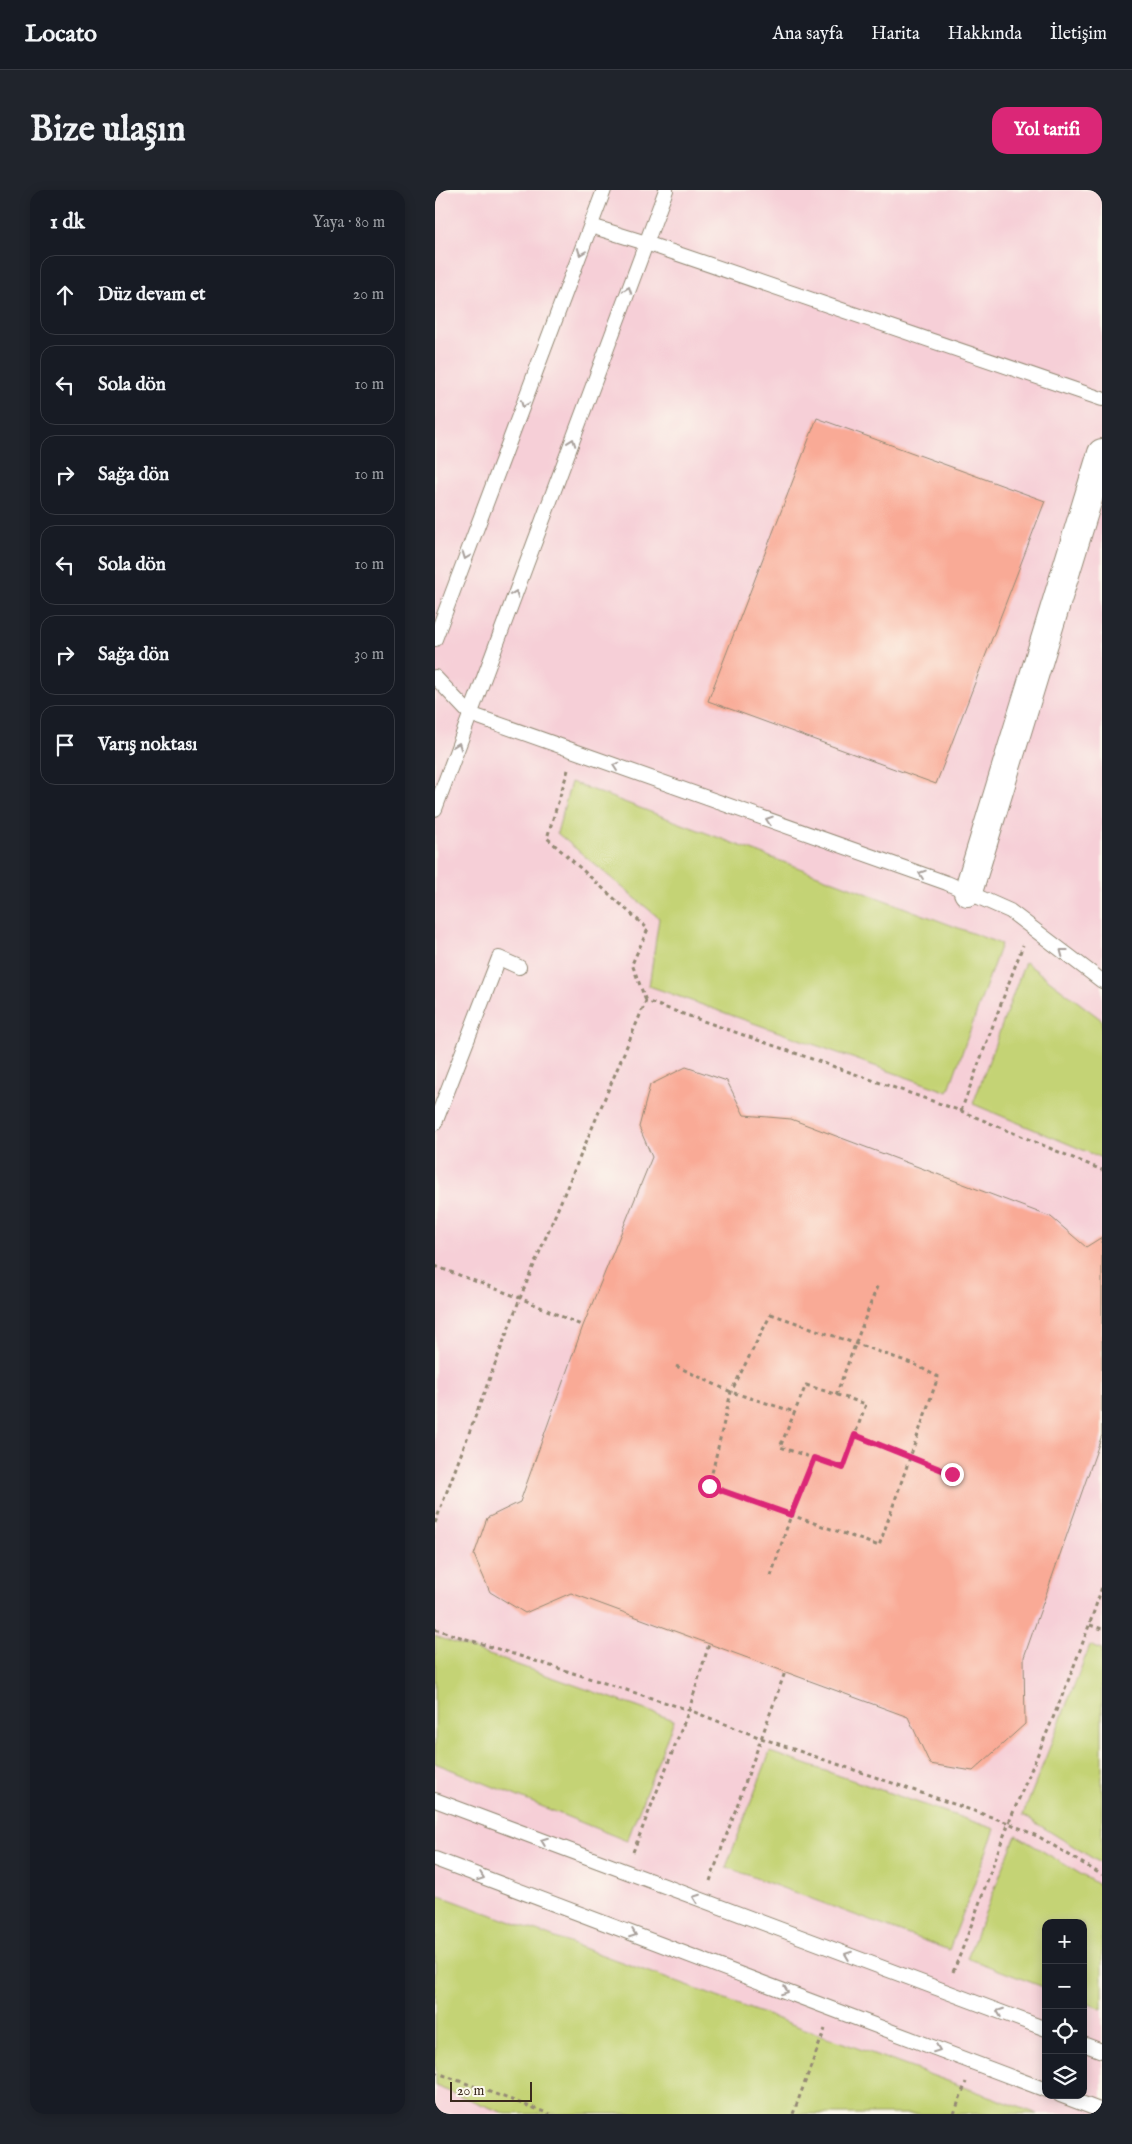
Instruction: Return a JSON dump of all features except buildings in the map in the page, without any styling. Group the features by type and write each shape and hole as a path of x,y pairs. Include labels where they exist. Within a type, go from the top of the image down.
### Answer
{"street":[{"path":"968,892 1102,453"}],"lane":[{"path":"435,639 604,190"},
{"path":"435,809 666,190"},
{"path":"591,226 646,243 1102,399"},
{"path":"435,677 470,714 947,883 1010,911 1102,982"},
{"path":"435,1123 499,958 519,967"},
{"path":"435,1800 1042,2028"},
{"path":"435,1860 1042,2088"},
{"path":"1087,2045 1102,2051"},
{"path":"1070,2099 1102,2111"}],"path":[{"path":"435,1523 520,1298 646,1001 632,964 648,928 547,838 573,751"},
{"path":"961,1111 1030,927"},
{"path":"646,1001 961,1111 1102,1170"},
{"path":"435,1266 520,1298 583,1326"},
{"path":"837,1395 878,1284"},
{"path":"771,1314 855,1344 914,1364 938,1377 879,1546 709,1486 731,1392 771,1314"},
{"path":"676,1366 731,1392 795,1412"},
{"path":"806,1385 866,1404 843,1468 780,1447 795,1412 806,1385"},
{"path":"855,1435 952,1474"},
{"path":"771,1576 791,1515 814,1458"},
{"path":"944,1991 968,1936 1009,1823 1090,1625 1102,1587"},
{"path":"1090,1625 1102,1629"},
{"path":"435,1629 689,1710 761,1738 1009,1823 1041,1838 1102,1875"},
{"path":"626,1871 689,1710 709,1644"},
{"path":"703,1901 785,1672"},
{"path":"793,2114 832,2009"},
{"path":"954,2114 973,2062"},
{"path":"435,2072 550,2114"}],"shaded area":[{"path":"435,190 1102,190 1102,2114 435,2114"}],"green space":[{"path":"571,782 1001,944 948,1092 649,986 659,918 557,833"},
{"path":"1025,962 1102,1020 1102,1158 973,1104"},
{"path":"435,1636 674,1720 627,1841 435,1763"},
{"path":"1090,1645 1102,1650 1102,1864 1023,1815"},
{"path":"770,1752 995,1829 949,1950 726,1867"},
{"path":"1016,1835 1102,1887 1102,2009 1087,2003 1087,1919 1042,1919 1042,1986 967,1958"},
{"path":"435,1894 1038,2114 506,2114 435,2086"}],"route":[{"path":"709,1486 791,1515 814,1458 843,1468 855,1435 952,1474"}]}
